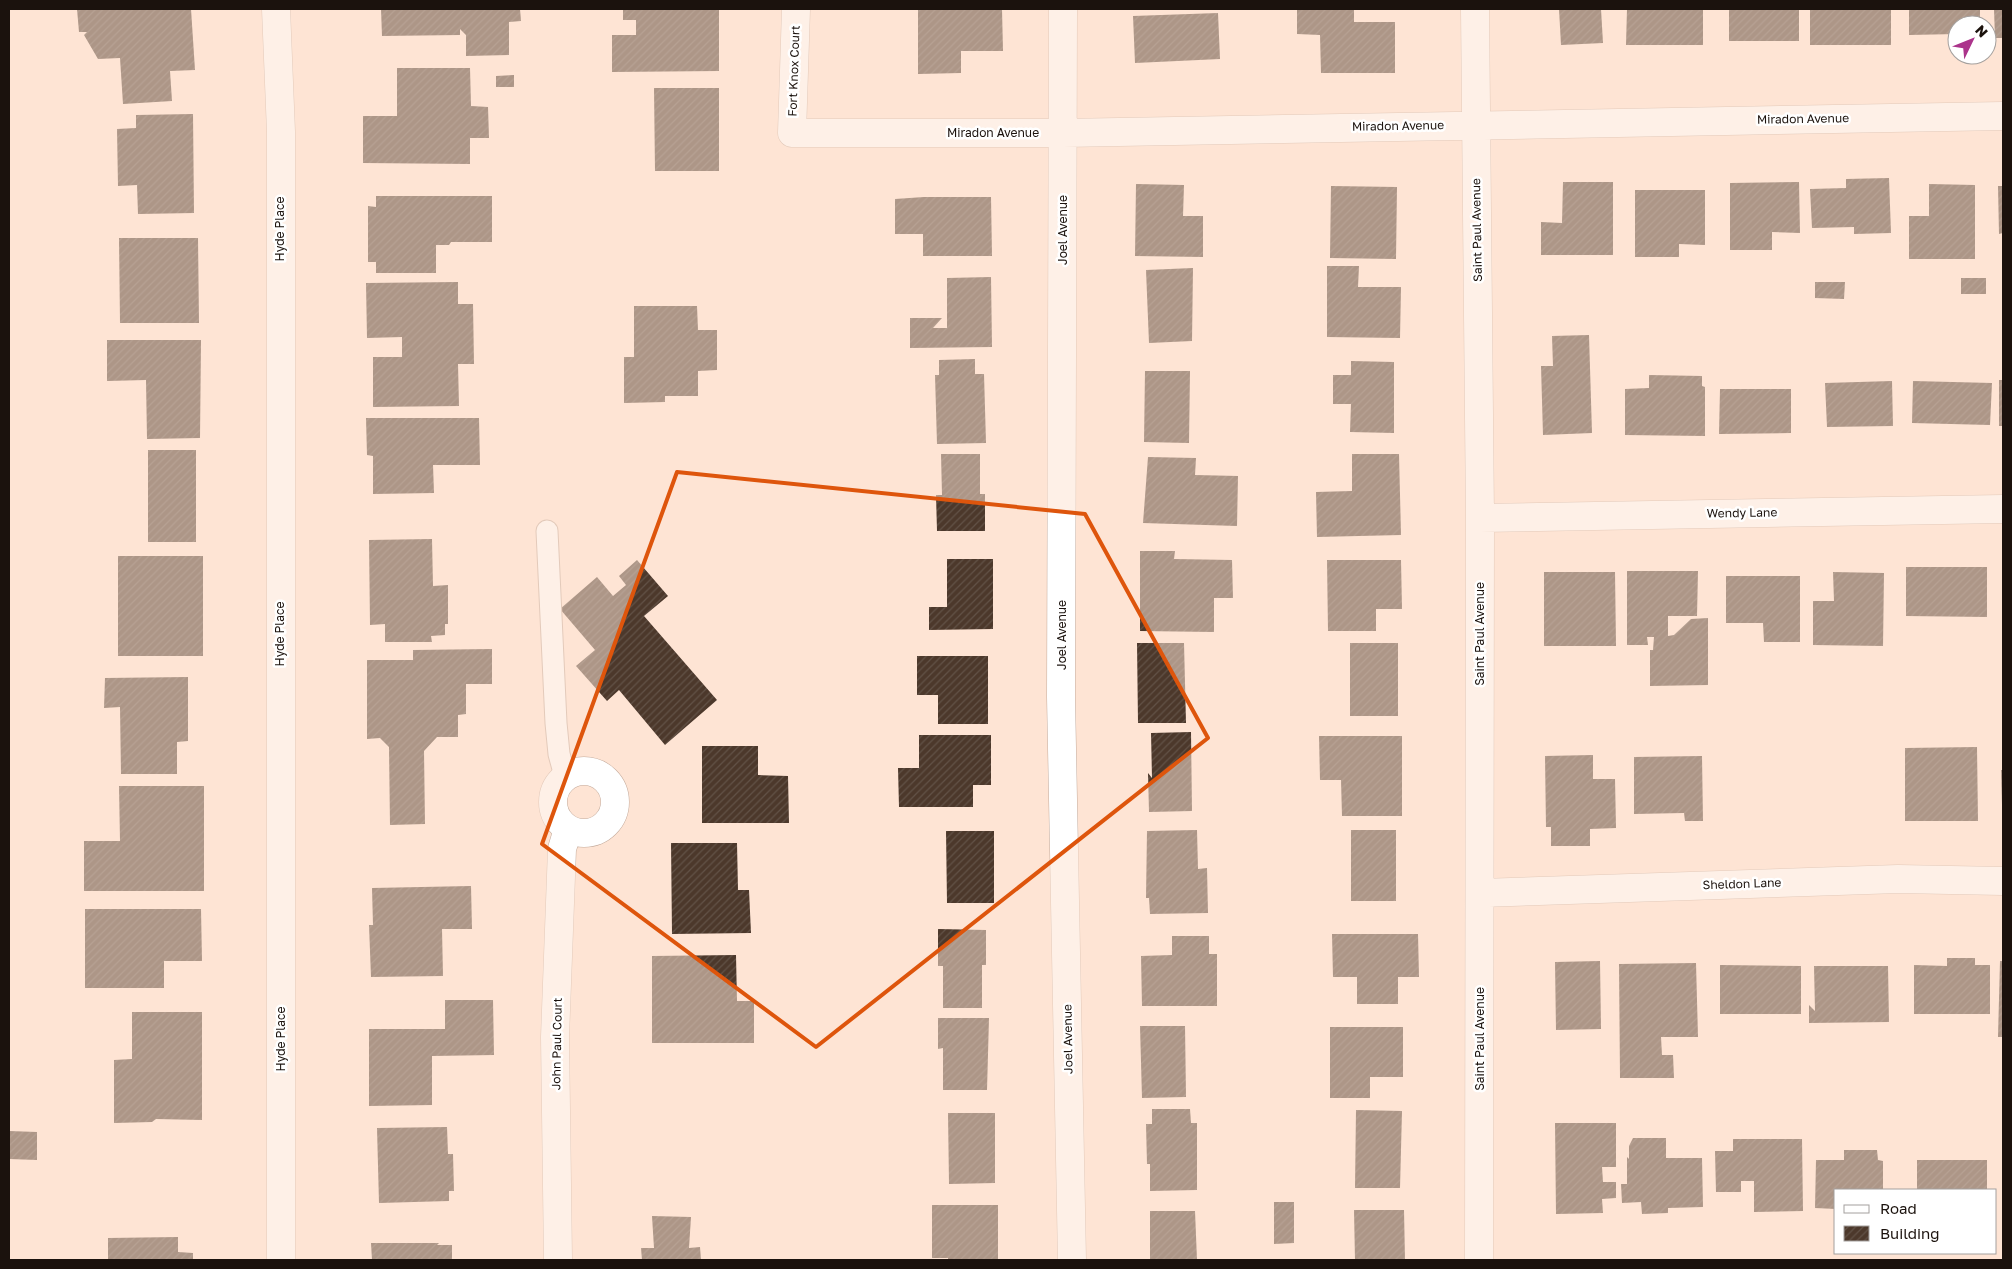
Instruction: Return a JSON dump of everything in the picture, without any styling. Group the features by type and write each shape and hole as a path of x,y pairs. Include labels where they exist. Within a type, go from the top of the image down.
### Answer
{"street":[{"name":"Hyde Place","path":"276,9 281,132 281,1260"},
{"name":"Fort Knox Court","path":"792,134 796,9"},
{"name":"Joel Avenue","path":"1063,9 1061,697 1072,1260"},
{"name":"Saint Paul Avenue","path":"1475,9 1480,518 1480,1260"},
{"name":"Miradon Avenue","path":"792,134 1063,133 2003,116"},
{"name":"Wendy Lane","path":"1480,518 2003,508"},
{"path":"589,770 601,775 610,783 615,794 616,807 612,818 604,827 592,832 580,833 568,829 559,820 554,810 554,797 557,785 565,776 577,771 589,770"},
{"name":"John Paul Court","path":"558,1260 556,1037 562,849 568,829"},
{"name":"Sheldon Lane","path":"1481,893 1898,879 2003,881"}],"lane":[{"path":"547,530 556,723 565,776"}],"highlighted area":[{"path":"677,472 1085,514 1208,738 816,1047 542,844"}],"building":[{"path":"77,9 191,9 195,70 170,71 172,101 123,104 120,58 98,59 84,35 87,32 79,32"},
{"path":"381,9 520,9 521,21 509,22 509,55 466,56 466,35 460,29 460,35 382,36"},
{"path":"623,9 719,9 719,71 612,72 612,35 636,35 636,20 623,20"},
{"path":"918,9 1002,9 1003,51 961,51 961,73 918,74"},
{"path":"1297,9 1354,9 1354,22 1395,22 1395,73 1321,73 1320,35 1297,34"},
{"path":"1559,9 1601,9 1603,43 1561,45"},
{"path":"1627,9 1703,9 1703,45 1626,45"},
{"path":"1729,9 1799,9 1799,41 1729,41"},
{"path":"1810,9 1891,9 1891,45 1810,45"},
{"path":"1909,9 1980,9 1980,15 1947,15 1947,34 1909,35"},
{"path":"1994,9 2003,9 2003,38 1997,38 1997,15 1994,15"},
{"path":"1218,13 1220,59 1135,63 1133,16"},
{"path":"397,68 470,68 471,106 488,107 489,138 470,138 470,164 363,163 363,116 397,116"},
{"path":"514,75 514,87 496,87 496,76"},
{"path":"654,88 719,88 719,171 655,171"},
{"path":"193,114 194,213 138,214 137,185 118,186 117,129 136,128 136,115"},
{"path":"1889,178 1891,233 1854,234 1854,227 1812,228 1810,189 1846,188 1846,179"},
{"path":"1563,182 1613,182 1613,255 1541,255 1541,222 1562,223"},
{"path":"1799,182 1800,233 1772,232 1772,250 1730,250 1730,183"},
{"path":"1136,184 1184,185 1183,216 1203,216 1203,257 1135,256"},
{"path":"1929,184 1975,185 1975,259 1909,259 1909,216 1929,216"},
{"path":"1331,186 1397,187 1396,259 1330,258"},
{"path":"1998,186 2003,186 2003,233 1999,234"},
{"path":"1635,190 1705,190 1705,245 1679,244 1679,257 1635,257"},
{"path":"376,196 492,196 492,242 451,242 449,245 436,245 436,273 376,273 376,262 368,262 368,206 376,207"},
{"path":"991,197 992,256 923,256 923,234 895,234 895,199"},
{"path":"119,238 198,238 199,323 120,323"},
{"path":"1327,266 1359,266 1358,287 1401,287 1400,338 1327,337"},
{"path":"1193,268 1192,341 1149,343 1146,270"},
{"path":"991,277 992,347 910,348 910,318 942,318 933,328 947,328 947,278"},
{"path":"1961,278 1986,278 1986,294 1961,294"},
{"path":"458,282 458,304 473,304 474,364 458,364 459,406 373,407 373,357 402,357 402,337 367,338 366,283"},
{"path":"1815,282 1845,282 1844,299 1815,298"},
{"path":"634,306 697,306 698,330 717,330 717,370 698,371 698,396 665,396 665,402 624,403 624,357 634,357"},
{"path":"1589,335 1592,433 1543,435 1541,366 1553,366 1552,336"},
{"path":"107,340 201,340 200,438 147,439 146,380 107,381"},
{"path":"975,359 975,374 984,374 986,443 937,444 935,375 939,375 939,360"},
{"path":"1351,361 1394,362 1394,433 1350,432 1351,404 1333,404 1333,375 1351,375"},
{"path":"1145,371 1190,371 1189,443 1144,442"},
{"path":"1649,375 1702,376 1702,386 1705,387 1705,436 1625,435 1625,389 1649,388"},
{"path":"1999,380 2003,380 2003,426 1999,426"},
{"path":"1892,381 1893,426 1827,427 1825,383"},
{"path":"1913,381 1992,383 1990,425 1912,423"},
{"path":"1720,389 1791,389 1791,433 1719,434"},
{"path":"366,418 479,418 480,465 433,465 434,493 373,494 373,456 367,455"},
{"path":"148,450 196,450 196,542 148,542"},
{"path":"941,454 980,454 980,494 985,494 985,531 937,531 936,495 942,495"},
{"path":"1352,454 1399,454 1401,535 1317,537 1316,492 1352,491"},
{"path":"1148,457 1196,458 1195,475 1238,476 1237,526 1143,523"},
{"path":"432,539 433,586 448,585 448,624 445,624 445,635 431,636 432,642 385,642 385,624 370,625 369,540"},
{"path":"1140,551 1175,551 1174,559 1232,560 1233,598 1214,598 1214,632 1140,631"},
{"path":"118,556 203,556 203,656 118,656"},
{"path":"947,559 993,559 993,629 929,630 929,607 947,607"},
{"path":"637,560 668,596 644,616 717,700 665,745 619,690 607,701 576,666 595,650 560,609 597,577 613,596 626,585 619,576"},
{"path":"1327,560 1401,560 1402,609 1376,609 1376,631 1328,631"},
{"path":"1906,567 1987,567 1987,617 1906,616"},
{"path":"1627,571 1698,571 1697,616 1668,616 1668,636 1674,635 1691,619 1708,618 1708,685 1650,686 1650,650 1653,650 1654,637 1647,637 1648,645 1627,645"},
{"path":"1544,572 1615,572 1616,646 1544,646"},
{"path":"1833,572 1884,573 1883,646 1813,645 1813,601 1834,601"},
{"path":"1726,576 1800,576 1800,642 1764,642 1763,623 1726,623"},
{"path":"1137,643 1184,643 1186,723 1138,723"},
{"path":"1350,643 1398,643 1398,716 1350,716"},
{"path":"492,649 492,684 466,684 466,714 458,715 458,737 437,737 424,751 425,824 390,825 389,747 380,738 367,739 367,660 413,660 413,650"},
{"path":"917,656 988,656 988,724 938,724 938,695 917,695"},
{"path":"188,677 188,741 177,742 177,774 121,774 120,707 104,708 105,678"},
{"path":"1191,732 1192,811 1149,812 1148,773 1152,778 1151,733"},
{"path":"919,735 991,735 991,785 973,785 973,807 899,807 898,768 919,768"},
{"path":"1319,736 1402,736 1402,816 1342,816 1341,780 1320,780"},
{"path":"702,746 758,746 758,775 788,776 789,823 702,823"},
{"path":"1977,747 1978,821 1905,821 1905,748"},
{"path":"1593,755 1593,779 1615,779 1616,828 1590,829 1590,846 1551,846 1551,827 1546,827 1545,756"},
{"path":"1702,756 1703,821 1685,821 1684,813 1634,814 1634,757"},
{"path":"2001,770 2003,770 2003,805 2002,805"},
{"path":"119,786 204,786 204,891 84,891 84,841 120,841"},
{"path":"1197,830 1198,869 1207,868 1208,913 1150,914 1149,898 1146,898 1147,831"},
{"path":"1351,830 1396,830 1396,901 1351,901"},
{"path":"946,831 994,831 994,903 947,903"},
{"path":"671,843 737,843 738,890 749,890 751,933 672,934"},
{"path":"471,886 472,929 442,929 443,976 371,977 369,925 373,925 372,888"},
{"path":"85,909 201,909 202,961 164,961 164,988 85,988"},
{"path":"938,929 986,930 986,965 982,965 982,1008 943,1008 943,966 938,966"},
{"path":"1332,934 1418,934 1419,977 1398,977 1398,1004 1357,1004 1357,977 1333,977"},
{"path":"1172,936 1209,936 1209,954 1217,954 1217,1006 1142,1006 1141,956 1172,955"},
{"path":"736,955 737,1001 754,1001 754,1043 652,1043 652,956"},
{"path":"1947,958 1975,958 1975,965 1990,965 1990,1014 1914,1014 1914,965 1947,966"},
{"path":"1600,961 1601,1029 1556,1030 1555,962"},
{"path":"2000,961 2003,961 2003,1037 1998,1037"},
{"path":"1696,963 1698,1037 1661,1037 1662,1055 1673,1055 1674,1078 1620,1078 1619,964"},
{"path":"1720,965 1801,966 1801,1014 1720,1014"},
{"path":"1814,966 1888,966 1889,1022 1809,1023 1809,1005 1815,1011"},
{"path":"445,1000 493,1000 494,1055 432,1056 432,1105 369,1106 369,1029 445,1029"},
{"path":"132,1012 202,1012 202,1120 156,1119 152,1122 114,1123 114,1060 132,1059"},
{"path":"938,1018 989,1018 987,1090 943,1090 943,1048 938,1049"},
{"path":"1140,1026 1185,1026 1186,1097 1142,1098"},
{"path":"1330,1027 1403,1027 1403,1077 1370,1077 1370,1098 1330,1098"},
{"path":"1152,1109 1190,1109 1191,1123 1197,1123 1197,1190 1150,1191 1150,1164 1147,1164 1146,1124 1152,1124"},
{"path":"1356,1110 1402,1111 1400,1188 1355,1188"},
{"path":"948,1113 995,1113 995,1183 949,1184"},
{"path":"1555,1123 1616,1123 1616,1167 1602,1167 1603,1182 1616,1182 1616,1198 1602,1199 1603,1213 1556,1214"},
{"path":"447,1127 448,1154 453,1154 454,1191 449,1191 449,1201 379,1203 377,1128"},
{"path":"9,1131 37,1132 37,1160 9,1159"},
{"path":"1633,1138 1666,1138 1666,1158 1702,1158 1703,1207 1668,1208 1668,1213 1642,1214 1641,1202 1622,1203 1621,1184 1627,1184 1627,1157 1629,1159 1629,1146"},
{"path":"1733,1139 1802,1139 1803,1211 1754,1212 1754,1181 1741,1181 1741,1192 1716,1192 1715,1151 1733,1151"},
{"path":"1844,1150 1877,1150 1878,1160 1883,1161 1883,1189 1834,1189 1834,1209 1815,1208 1816,1160 1844,1160"},
{"path":"1917,1160 1987,1160 1987,1189 1917,1189"},
{"path":"1274,1202 1294,1202 1294,1243 1274,1244"},
{"path":"932,1205 998,1205 998,1260 948,1260 948,1258 932,1258"},
{"path":"1354,1210 1404,1210 1405,1260 1355,1260"},
{"path":"1150,1211 1195,1211 1197,1260 1150,1260"},
{"path":"652,1216 691,1217 689,1248 700,1247 701,1260 642,1260 641,1248 654,1248"},
{"path":"178,1237 178,1252 193,1253 193,1260 108,1260 108,1238"},
{"path":"371,1243 439,1243 437,1245 452,1245 452,1260 372,1260"}]}
